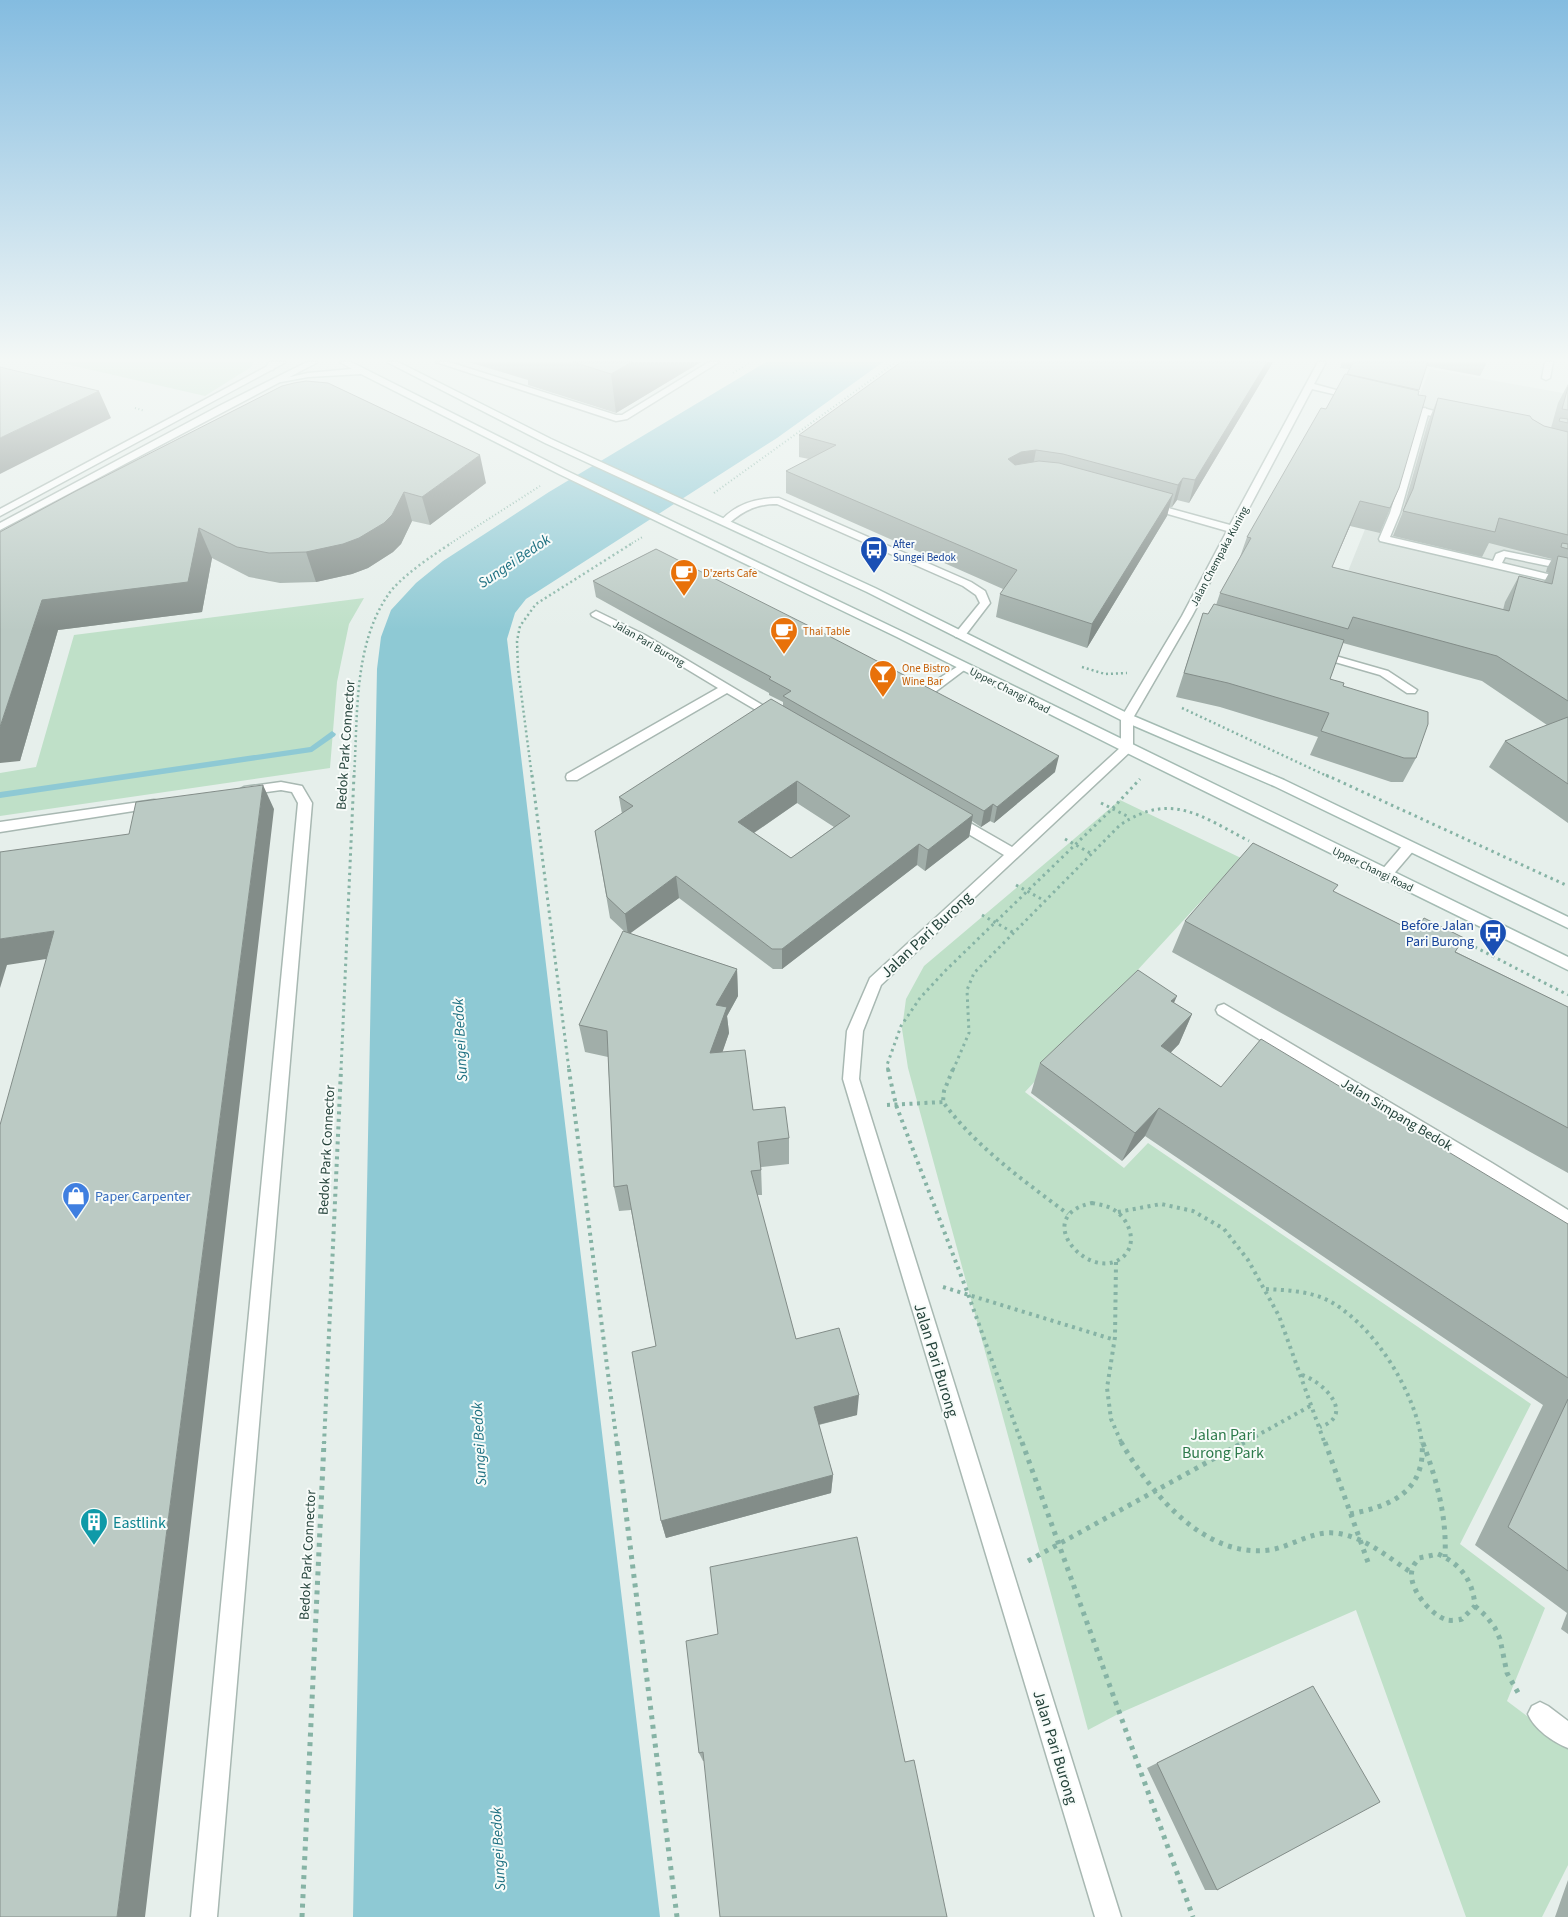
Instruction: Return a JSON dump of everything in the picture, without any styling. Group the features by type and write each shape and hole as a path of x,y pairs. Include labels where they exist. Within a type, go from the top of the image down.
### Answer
{"street":[{"path":"0,512 115,451"},
{"path":"0,528 143,451"},
{"name":"Upper Changi Road","path":"522,451 1568,964"},
{"name":"Upper Changi Road","path":"571,451 687,504 960,635 1127,718 1279,783 1568,922"},
{"name":"Jalan Chempaka Kuning","path":"1127,718 1187,616 1275,451"},
{"path":"1413,451 1395,513 1384,539 1568,582"},
{"path":"96,477 114,480"},
{"path":"724,522 752,502 779,502 968,584 981,593 985,603 960,635"},
{"path":"1138,503 1233,529"},
{"path":"1496,565 1500,556 1504,554 1568,567"},
{"name":"Jalan Pari Burong","path":"596,614 641,637 786,723"},
{"name":"Jalan Chempaka Kuning","path":"1187,616 1199,621"},
{"path":"1310,652 1384,673 1411,690"},
{"path":"931,690 963,666"},
{"path":"572,777 726,688"},
{"path":"1126,748 1127,718"},
{"name":"Jalan Pari Burong","path":"1108,1917 851,1079 856,1031 875,982 1126,748"},
{"path":"204,1917 305,803 297,789 281,786 232,793"},
{"path":"0,827 172,802"},
{"path":"939,811 1013,854"},
{"path":"1386,874 1409,847"},
{"name":"Jalan Simpang Bedok","path":"1224,1010 1486,1168 1568,1220"},
{"path":"1540,1714 1568,1736"}],"path":[{"path":"734,514 703,501 772,451"},
{"name":"Bedok Park Connector","path":"302,1917 353,788 360,678 371,624 390,593 428,558 543,484"},
{"path":"652,531 536,604 523,617 517,636 518,669 677,1917"},
{"path":"1077,666 1105,674 1125,674 1132,671"},
{"path":"1182,708 1568,886"},
{"path":"1142,776 1112,809 1074,844 920,998 901,1026 887,1065 896,1105 968,1294 1193,1917"},
{"path":"1081,791 1130,818"},
{"path":"1068,1214 985,1147 955,1119 943,1102 944,1091 969,1033 967,990 974,973 1130,818 1157,808 1178,807 1249,840"},
{"path":"1042,827 1092,854"},
{"path":"993,872 1046,901"},
{"path":"995,922 1014,933"},
{"path":"860,1107 943,1102"},
{"path":"1091,1203 1104,1205 1118,1212 1130,1228 1132,1240 1126,1255 1116,1262 1095,1263 1075,1251 1065,1232 1068,1214 1078,1206 1091,1203"},
{"path":"1118,1212 1161,1204 1193,1211 1224,1229 1248,1260 1266,1289 1279,1316 1369,1566"},
{"path":"1116,1262 1115,1340 1108,1368 1109,1410 1115,1431 1132,1462 1171,1511 1215,1540 1236,1548 1273,1550 1323,1532 1339,1533 1360,1541 1412,1573"},
{"path":"912,1277 1115,1340"},
{"path":"1266,1289 1289,1290 1319,1297 1337,1308 1366,1332 1382,1350 1411,1403 1433,1470 1443,1508 1447,1536 1445,1557"},
{"path":"1301,1375 1313,1378 1323,1385 1335,1405 1336,1415 1333,1422 1328,1426 1320,1427"},
{"path":"1003,1575 1312,1405"},
{"path":"1350,1514 1392,1502 1412,1485 1423,1461 1422,1440"},
{"path":"1475,1606 1468,1617 1461,1620 1455,1621 1439,1616 1419,1598 1414,1589 1412,1573 1414,1562 1422,1556 1438,1554 1456,1564 1470,1581 1475,1606 1483,1612 1498,1633 1504,1651 1506,1672 1512,1686 1540,1714"}],"shaded area":[{"path":"1397,451 1568,451 1568,662 1340,591"}],"green space":[{"path":"364,598 349,624 337,682 330,768 0,816 0,773 36,767 74,635"},
{"name":"Jalan Pari Burong Park","path":"1120,800 1241,858 1025,1092 1124,1168 1148,1143 1531,1404 1460,1544 1545,1608 1507,1701 1568,1747 1568,1865 1542,1917 1466,1917 1356,1610 1120,1713 1088,1730 908,1068 902,1029 906,999 924,966"}],"water":[{"name":"Sungei Bedok","path":"617,451 756,451 526,599 515,613 507,639 660,1917 353,1917 377,669 381,637 391,610 416,583 443,561 549,492"}],"building":[{"path":"154,451 473,451 480,455 422,497 404,492 392,515 384,523 359,538 343,544 306,552 269,553 237,547 199,528 188,582 42,600 0,727 0,532"},
{"path":"824,451 1025,451 1008,459 1015,465 1039,461 1059,463 1173,494 1092,624 1000,594 1017,570 786,471"},
{"path":"1046,451 1212,451 1195,480 1183,478 1178,485 1063,454"},
{"path":"1296,451 1410,451 1399,488 1390,508 1360,501 1332,567 1509,611 1519,576 1552,584 1558,556 1568,558 1568,701 1497,656 1353,617 1348,629 1220,593 1251,538 1247,537"},
{"path":"1423,451 1568,451 1568,535 1499,518 1495,532 1403,511 1413,489"},
{"path":"1562,543 1568,544 1568,549 1561,547"},
{"path":"656,549 829,636 1059,756 997,807 993,804 984,811 783,696 791,691 769,679 771,677 593,581"},
{"path":"1214,604 1344,640 1330,679 1344,683 1343,686 1428,712 1428,724 1416,758 1404,758 1321,731 1329,713 1228,683 1184,673 1203,613 1208,614"},
{"path":"771,699 973,815 928,850 919,844 782,949 772,949 676,876 625,914 607,897 595,831 633,806 619,797","holes":["797,781 850,816 791,858 738,822"]},
{"path":"1568,717 1568,784 1505,741"},
{"name":"Eastlink","path":"263,785 117,1917 0,1917 0,1125 54,931 0,939 0,852 129,834 136,802"},
{"path":"1253,843 1338,885 1333,891 1415,932 1424,918 1464,938 1455,952 1568,1007 1568,1128 1185,921"},
{"path":"623,931 737,969 716,1005 727,1007 710,1053 745,1050 753,1110 785,1107 789,1138 758,1142 761,1170 751,1171 796,1339 839,1328 859,1395 814,1407 833,1475 661,1521 632,1352 656,1346 627,1185 614,1187 607,1031 579,1025"},
{"path":"1138,970 1177,996 1171,1001 1192,1014 1161,1046 1221,1087 1261,1039 1568,1224 1568,1378 1159,1108 1135,1133 1040,1063"},
{"path":"1568,1399 1568,1571 1508,1527"},
{"path":"857,1537 905,1762 914,1760 947,1917 720,1917 703,1752 699,1753 686,1641 718,1634 710,1567"},
{"path":"1313,1686 1380,1802 1217,1890 1157,1763"}],"waterway":[{"path":"0,795 312,749 332,734"}],"place":[{"name":"After Sungei Bedok","path":"874,574"},
{"name":"D'zerts Cafe","path":"684,597"},
{"name":"Thai Table","path":"784,655"},
{"name":"One Bistro Wine Bar","path":"883,698"},
{"name":"Before Jalan Pari Burong","path":"1493,957"},
{"name":"Paper Carpenter","path":"76,1220"},
{"name":"Eastlink","path":"94,1546"}]}
